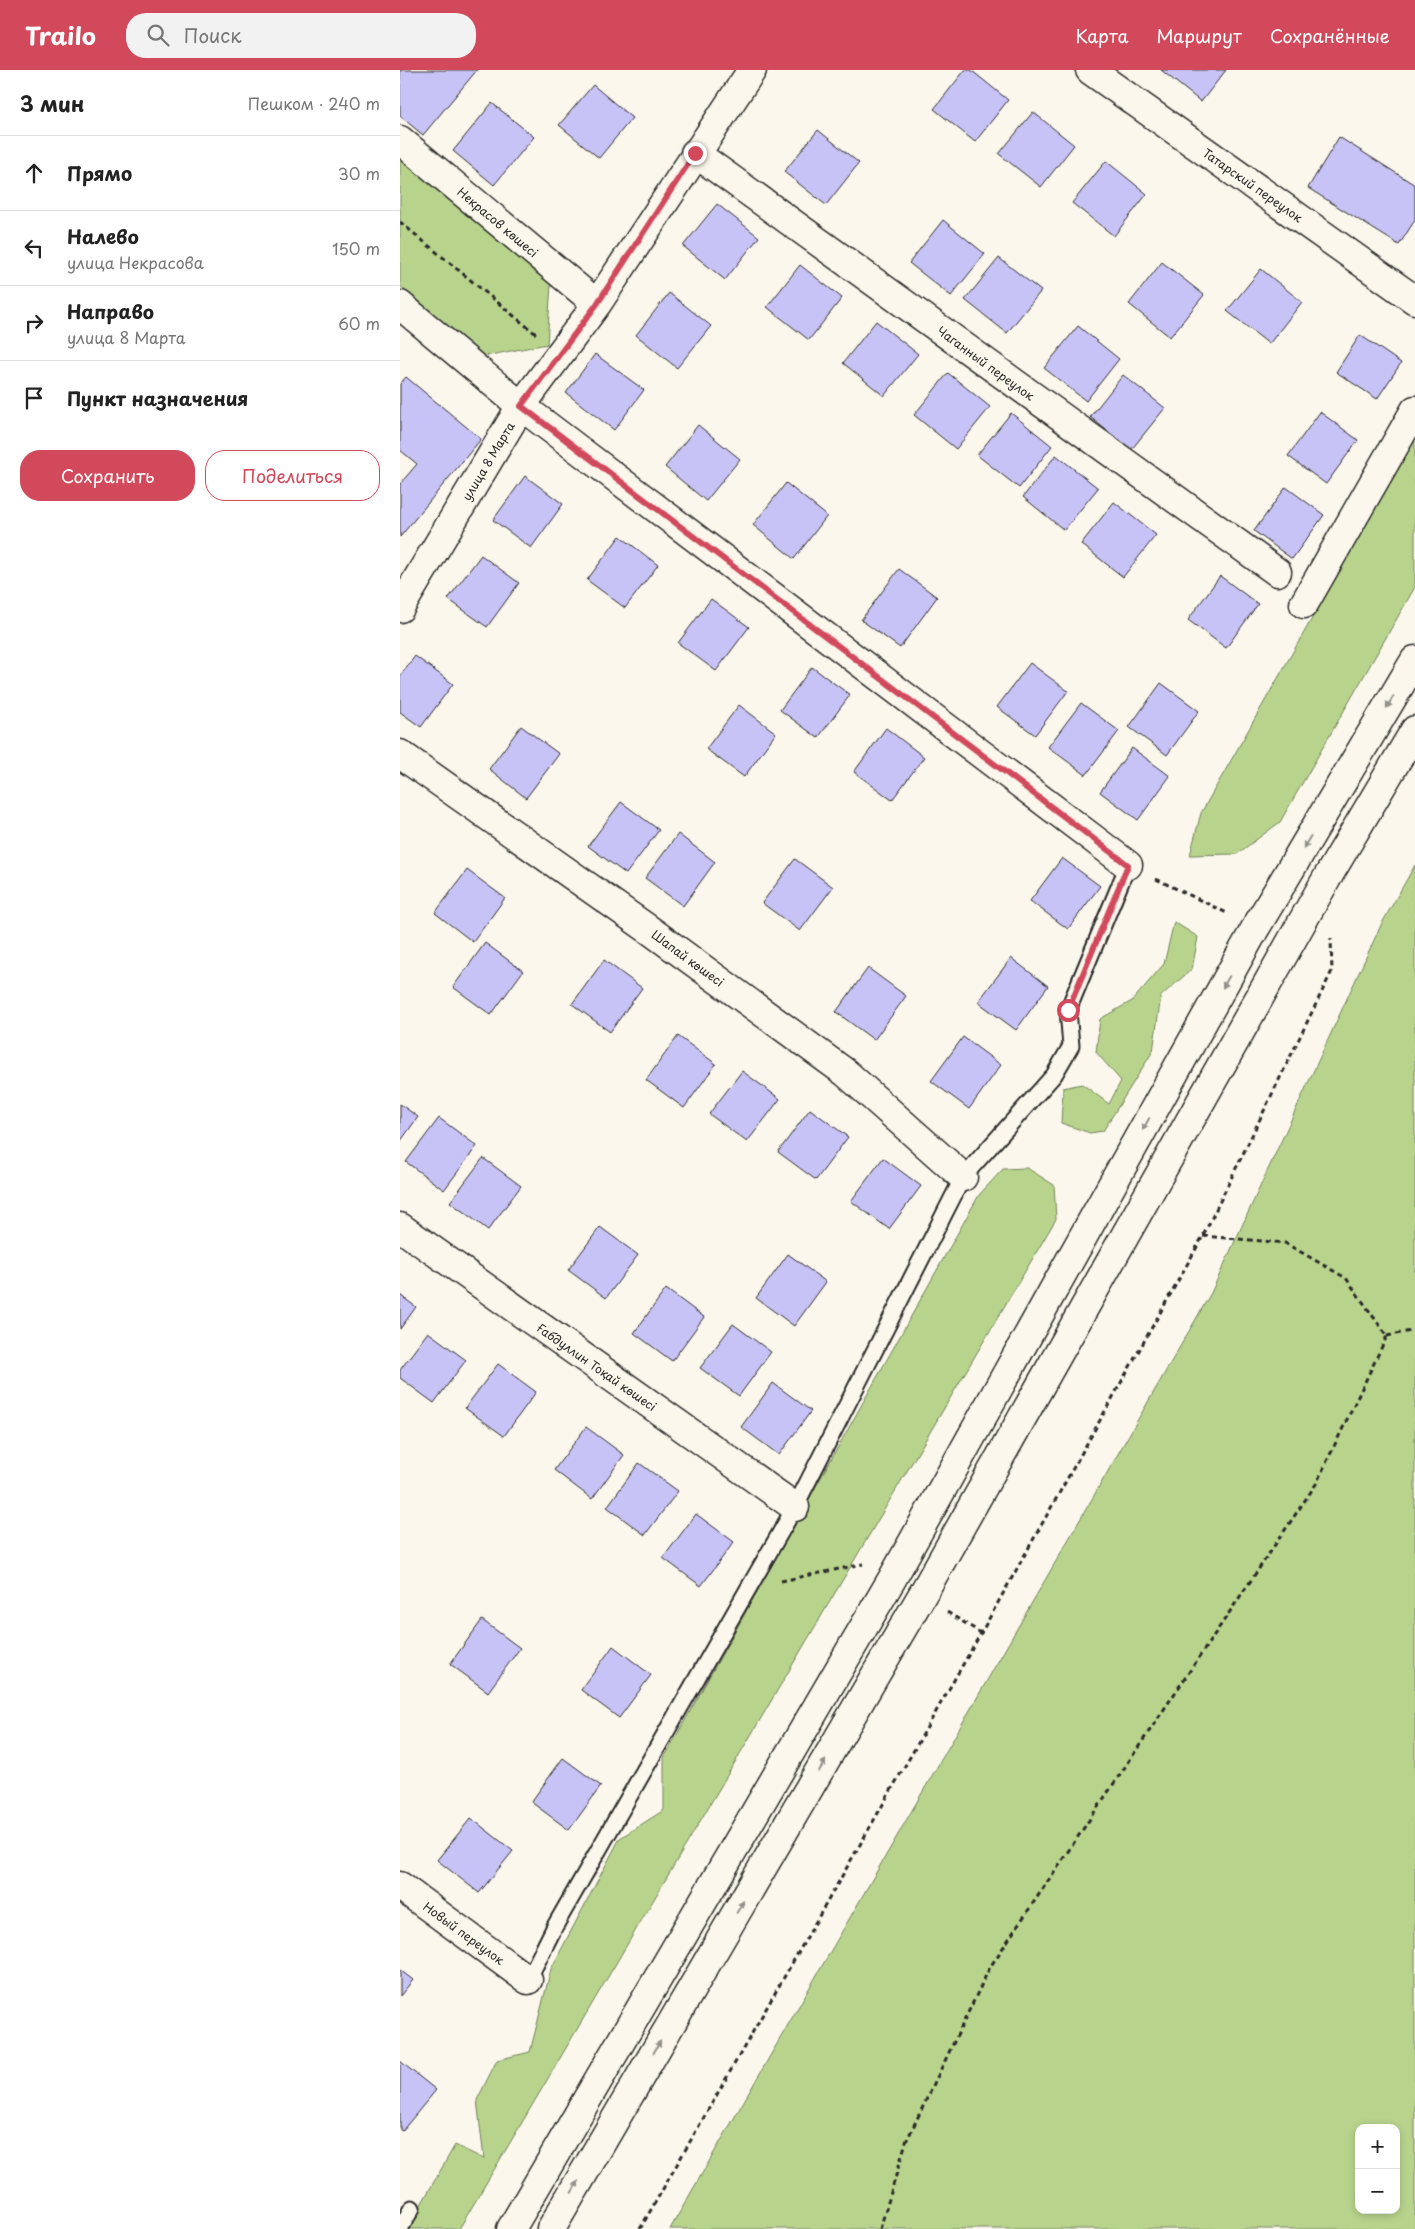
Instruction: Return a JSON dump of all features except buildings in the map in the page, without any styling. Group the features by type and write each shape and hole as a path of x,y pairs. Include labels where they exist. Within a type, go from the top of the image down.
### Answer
{"street":[{"name":"улица 8 Марта","path":"400,608 521,406 597,304 695,153 752,70"},
{"name":"Татарский переулок","path":"1090,70 1415,300"},
{"name":"Некрасов көшесі","path":"400,140 597,304"},
{"name":"Чаганный переулок","path":"695,153 1277,572"},
{"path":"400,305 521,406 1128,865"},
{"path":"1304,604 1415,410"},
{"path":"511,2229 892,1579 1256,927 1415,660"},
{"path":"551,2229 921,1597 1327,878 1415,730"},
{"name":"Шапай көшесі","path":"400,754 651,930 846,1073 963,1177"},
{"name":"Ғабдуллин Тоқай көшесі","path":"400,1227 795,1507"},
{"name":"Новый переулок","path":"400,1886 528,1980"}],"lane":[{"path":"528,1980 555,1926 795,1507 963,1177 1054,1075 1071,1046 1068,1010 1128,865"},
{"path":"400,2229 412,2208"}],"path":[{"path":"400,223 560,354"},
{"path":"1128,865 1256,927"},
{"path":"640,2229 976,1642 1203,1236 1332,971 1330,934"},
{"path":"1203,1236 1285,1243 1346,1278 1387,1336"},
{"path":"1387,1336 1415,1330"},
{"path":"880,2229 906,2142 990,1967 1316,1484 1387,1336"},
{"path":"749,1588 866,1564"}],"green space":[{"path":"400,159 551,284 547,344 485,356 400,286"},
{"path":"1415,438 1415,587 1280,822 1237,854 1190,855 1201,813"},
{"path":"1415,865 1415,2229 670,2229 1211,1293 1381,925"},
{"path":"1174,922 1198,937 1192,969 1161,996 1153,1051 1103,1131 1090,1133 1061,1123 1063,1088 1082,1084 1109,1104 1121,1081 1096,1052 1100,1019 1132,1001 1164,964"},
{"path":"1027,1168 1054,1185 1056,1219 459,2229 407,2229 455,2145 484,2159 477,2100 497,2060 530,2052 551,1969 620,1838 664,1810 664,1758 979,1195 1003,1169"}],"route":[{"path":"695,153 597,304 521,406 1128,865 1068,1010"}]}
